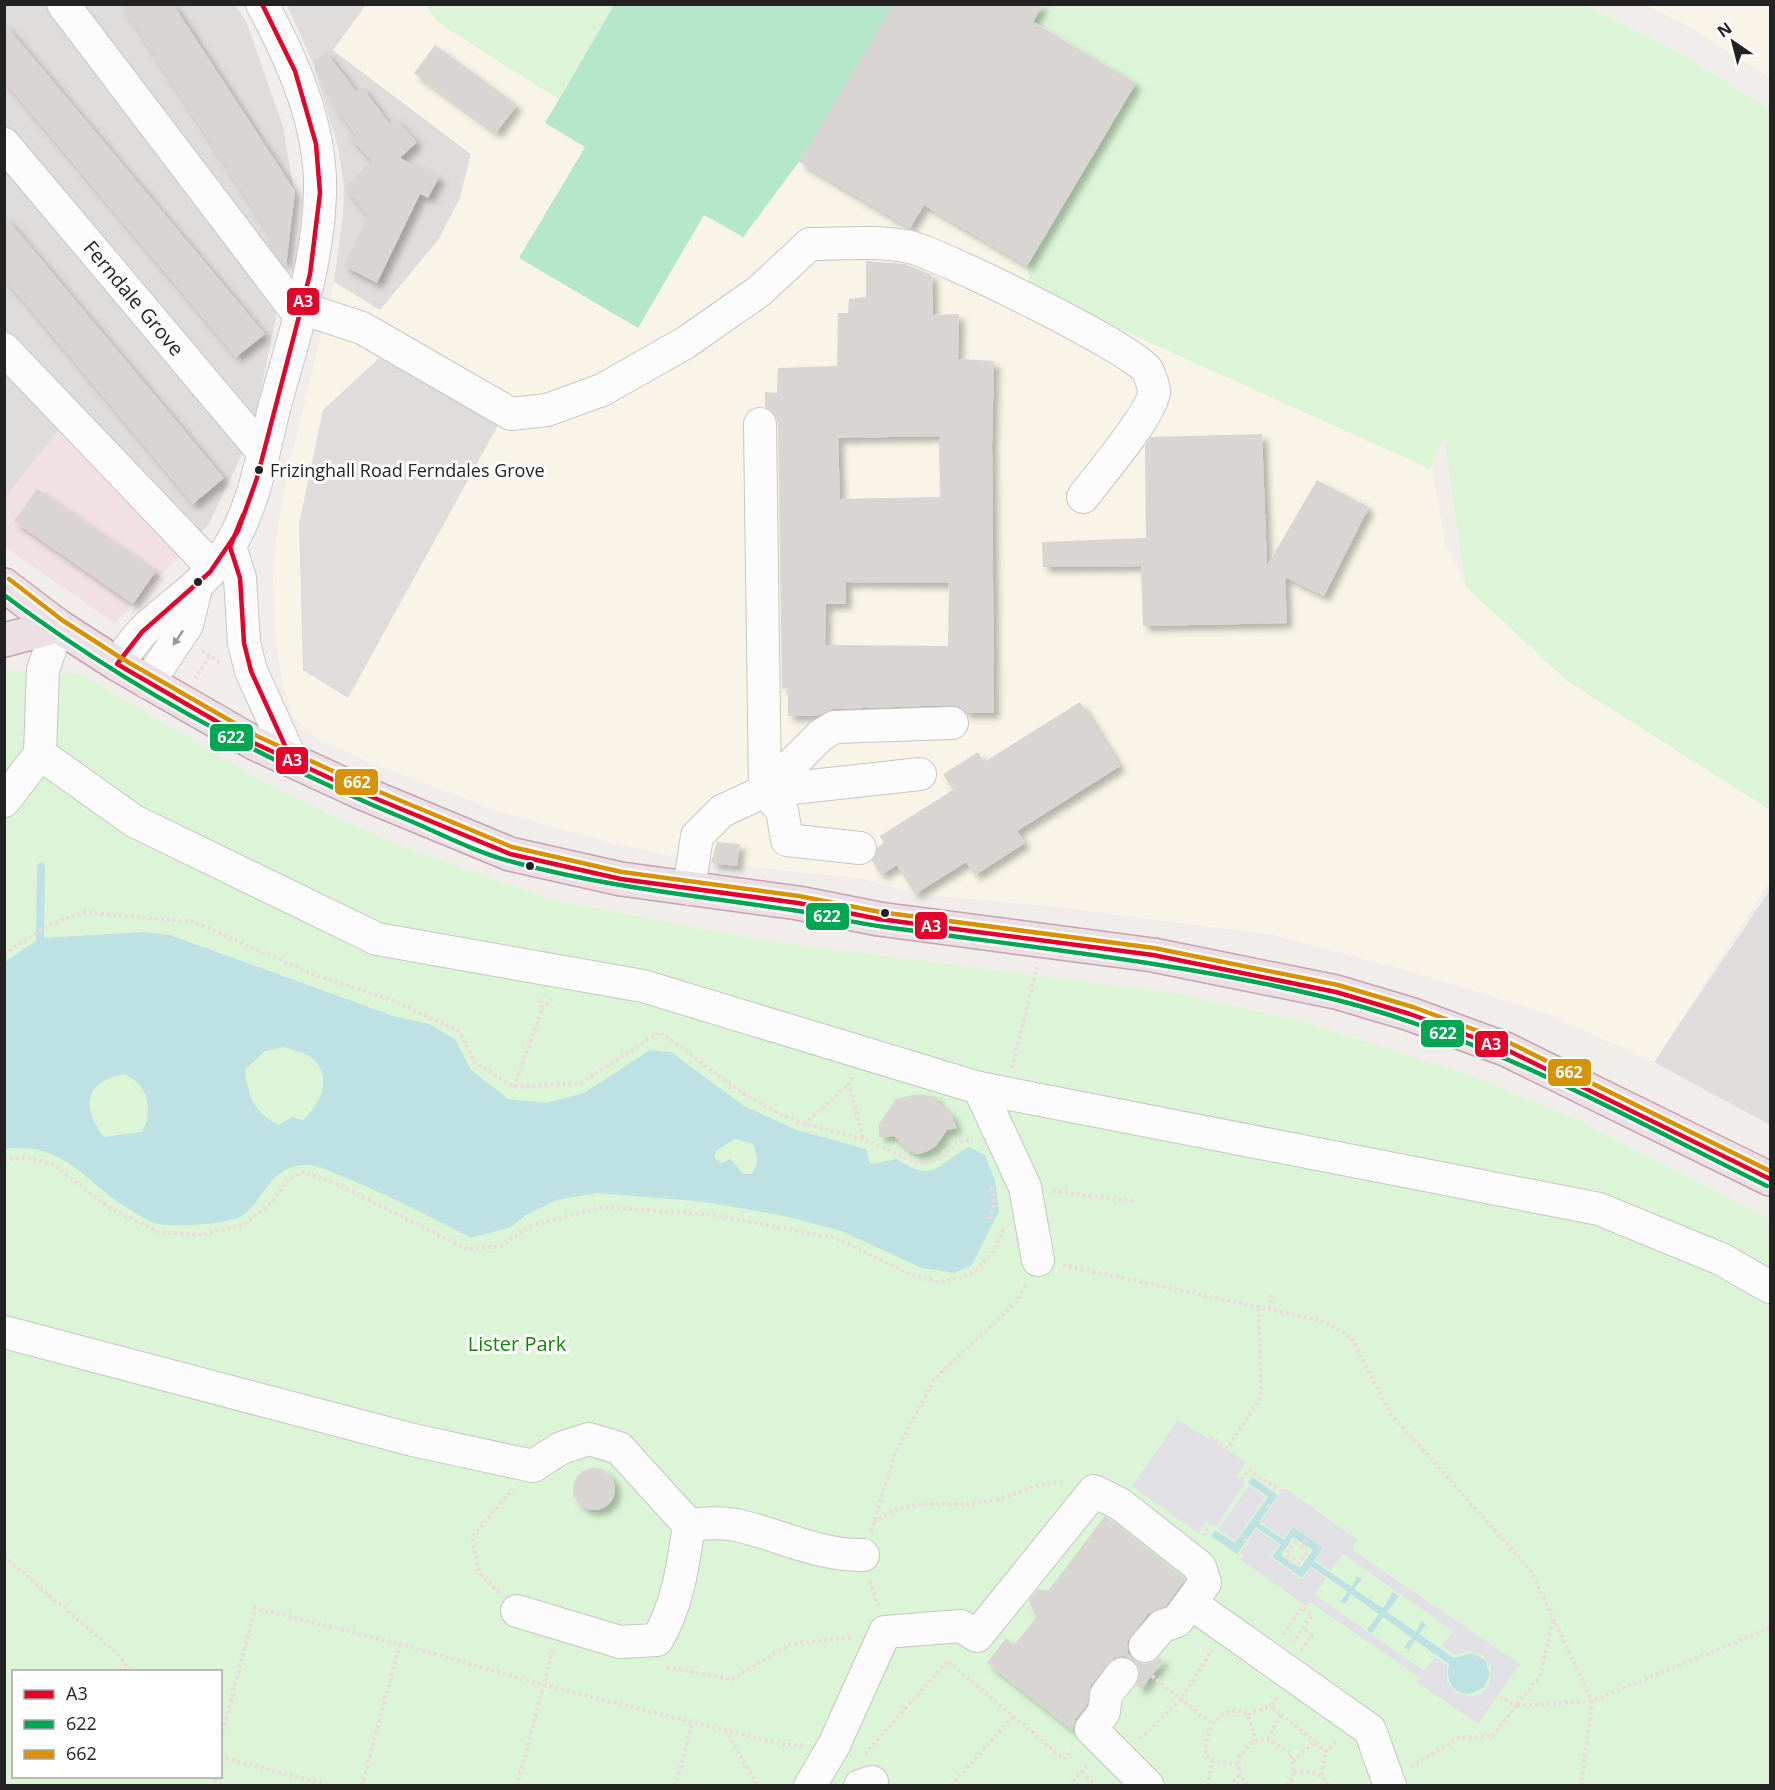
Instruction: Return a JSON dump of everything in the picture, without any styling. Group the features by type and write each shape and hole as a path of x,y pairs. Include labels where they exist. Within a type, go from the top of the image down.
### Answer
{"highway":[{"path":"4,585 58,626 117,664 254,743 360,792 510,854 621,879 798,903 879,919 1153,955 1336,992 1410,1014 1505,1049 1770,1179"},
{"path":"4,640 58,626"}],"street":[{"path":"63,4 300,312 362,328 511,414 538,411 602,390 685,343 758,292 810,244 910,247 950,263 1074,323 1123,351 1147,369 1154,391 1148,409 1083,497"},
{"path":"148,683 187,625 213,568 252,496 300,312 314,247 320,192 315,140 303,91 262,4"},
{"name":"Ferndale Grove","path":"4,144 263,452"},
{"path":"4,349 213,568 240,578 244,643 251,671 292,760"},
{"path":"760,424 765,791 783,810 787,840 860,848"},
{"path":"117,664 142,632 213,568"},
{"path":"4,801 40,754 43,670 58,626"},
{"path":"689,889 697,836 722,811 765,791 787,772 820,736 834,727 952,723"},
{"path":"40,754 134,821 376,939 643,986 860,1053 992,1090 1599,1209 1721,1259 1770,1287"},
{"path":"765,791 920,774"},
{"path":"992,1090 997,1126 1025,1187 1038,1260"},
{"path":"4,1332 413,1440 533,1466 561,1448 589,1439 619,1448 689,1525"},
{"path":"816,1784 885,1632 961,1626 977,1636 1094,1491 1120,1504 1200,1568 1205,1583 1192,1604 1177,1621 1162,1626 1145,1646"},
{"path":"689,1525 715,1522 736,1525 847,1556 863,1555"},
{"path":"518,1611 561,1626 620,1642 657,1641 670,1619 681,1576 689,1525"},
{"path":"1192,1604 1370,1730 1390,1783"},
{"path":"1137,1675 1106,1695 1104,1712 1082,1739 1120,1758 1148,1785"}],"path":[{"path":"4,954 49,925 83,912 194,922 312,974 389,999 459,1031 475,1062 514,1087 581,1083 660,1032 744,1094 804,1124 862,1139 920,1164 943,1158 954,1142 969,1141 997,1126"},
{"path":"514,1087 542,1009 528,964"},
{"path":"992,1090 1036,977"},
{"path":"804,1124 849,1084 860,1053"},
{"path":"849,1084 862,1139"},
{"path":"4,1160 25,1156 53,1164 108,1207 159,1232 203,1235 244,1224 271,1203 288,1179 304,1172 330,1181 467,1249 501,1246 528,1226 567,1215 604,1208 648,1210 714,1215 835,1238 912,1275 938,1281 961,1278 976,1270 992,1254 1025,1187 1136,1202"},
{"path":"989,1219 996,1203 990,1183"},
{"path":"1094,1491 1074,1484 1050,1481 993,1500 906,1505 889,1511 873,1522 895,1454 935,1378 1016,1303 1038,1260 1323,1321 1351,1337 1390,1413 1531,1571 1592,1701 1581,1785"},
{"path":"1269,1309 1272,1295"},
{"path":"1211,1440 1212,1438 1228,1448 1261,1397 1259,1306"},
{"path":"518,1611 479,1572 472,1537 533,1466"},
{"path":"1242,1480 1249,1470 1282,1492"},
{"path":"1263,1503 1270,1508"},
{"path":"1209,1543 1202,1539 1211,1524"},
{"path":"1239,1536 1247,1541"},
{"path":"1302,1545 1308,1537"},
{"path":"1295,1542 1308,1551 1299,1563 1292,1560 1286,1554 1295,1542"},
{"path":"4,1556 120,1656 129,1670"},
{"path":"1286,1568 1292,1560"},
{"path":"1274,1629 1282,1635 1293,1642 1312,1615 1303,1606 1282,1635"},
{"path":"222,1734 255,1608 400,1644 543,1685 786,1745 834,1746"},
{"path":"1390,1783 1458,1738 1492,1736 1540,1676 1553,1620"},
{"path":"517,1785 561,1626"},
{"path":"1120,1758 1181,1699 1225,1628"},
{"path":"1498,1695 1516,1707 1592,1701 1770,1628"},
{"path":"657,1641 669,1668 732,1679 791,1644 885,1632"},
{"path":"362,1785 400,1644"},
{"path":"868,1776 865,1754 947,1661 1064,1759 1082,1739"},
{"path":"1137,1675 1181,1699 1212,1724"},
{"path":"1248,1715 1271,1706 1294,1676"},
{"path":"1271,1706 1326,1751"},
{"path":"1238,1765 1212,1760 1206,1755 1204,1745 1212,1724 1232,1712 1242,1711 1248,1715 1256,1741"},
{"path":"1268,1739 1281,1714"},
{"path":"222,1715 226,1716"},
{"path":"951,1785 1013,1716"},
{"path":"1328,1785 1321,1775 1326,1751 1357,1721"},
{"path":"675,1785 693,1722"},
{"path":"725,1730 758,1785"},
{"path":"1069,1785 1089,1764 1082,1739"},
{"path":"1246,1785 1240,1774 1238,1758 1252,1742 1268,1739 1291,1754 1294,1777 1287,1785"},
{"path":"1293,1761 1315,1742"},
{"path":"222,1757 333,1785"},
{"path":"1208,1785 1212,1760"},
{"path":"1082,1772 1096,1785"},
{"path":"1294,1772 1321,1775"},
{"path":"1228,1785 1240,1774"}],"shaded area":[{"path":"1585,4 1680,53 1444,434 1432,467 1445,542 1467,587 1566,680 1770,810 1770,881 1654,1062 1546,1014 1413,972 1272,935 1057,907 915,894 864,879 701,862 618,845 500,812 369,762 319,740 294,718 284,689 276,647 273,578 278,524 291,459 334,282 380,310 439,239 460,198 471,154 333,50 366,5"},
{"path":"5,5 235,5 246,21 283,126 294,192 292,223 286,268 252,433 209,524 187,548 64,424 5,499"},
{"path":"287,5 366,5 334,51 471,154 460,198 439,239 380,311 334,282 344,190 339,151 313,63"},
{"path":"1645,5 1770,5 1770,78 1685,24"},
{"path":"379,358 501,420 348,698 303,670 299,524 323,410"},
{"path":"64,423 187,548 115,623 5,547 4,499"},
{"path":"1770,890 1770,1125 1654,1062"},
{"path":"1178,1420 1246,1462 1236,1476 1245,1483 1216,1527 1206,1521 1198,1533 1132,1486"},
{"path":"1249,1486 1265,1497 1235,1541 1218,1529"},
{"path":"1284,1488 1358,1540 1352,1550 1520,1664 1478,1724 1417,1682 1420,1678 1310,1602 1306,1606 1241,1560 1244,1556 1240,1553 1256,1529 1279,1545 1270,1557 1286,1569 1302,1580 1311,1567 1326,1578 1315,1595 1424,1671 1435,1657 1447,1665 1447,1682 1455,1692 1469,1697 1480,1694 1489,1685 1491,1669 1482,1655 1469,1651 1455,1655 1442,1646 1453,1631 1343,1554 1331,1571 1316,1560 1324,1548 1293,1526 1283,1538 1261,1522"}],"green space":[{"path":"425,5 614,5 558,99 440,24"},
{"path":"614,5 893,5 799,162 743,237 704,215 638,328 519,258 585,147 545,123"},
{"path":"1043,5 1585,5 1680,53 1770,110 1770,810 1566,680 1466,587 1444,436 1430,469 1031,289 1027,266 1136,83 1033,21"},
{"name":"Lister Park","path":"43,670 82,675 271,786 390,842 551,900 765,941 1179,994 1307,1023 1469,1075 1575,1119 1770,1219 1770,1785 5,1785 4,671"}],"water":[{"path":"145,932 170,935 393,1016 429,1024 455,1039 471,1070 508,1099 546,1103 584,1093 650,1050 671,1052 744,1106 797,1130 866,1149 870,1164 897,1159 910,1167 928,1171 942,1165 969,1147 985,1155 995,1180 999,1211 972,1265 954,1273 922,1268 841,1231 784,1216 706,1202 597,1193 557,1200 526,1215 511,1227 471,1238 376,1191 310,1165 283,1171 275,1177 251,1208 236,1218 202,1224 155,1223 117,1202 61,1159 45,1152 26,1148 4,1149 5,962 40,938","holes":["284,1047 307,1055 316,1062 321,1070 323,1088 320,1097 303,1120 292,1117 279,1125 264,1115 254,1103 250,1096 245,1070 265,1051","123,1074 138,1083 143,1090 148,1115 142,1132 104,1137 97,1126 92,1116 90,1098 100,1083","735,1139 753,1144 757,1156 756,1166 751,1174 743,1174 731,1159 721,1163 714,1157 717,1150"]},
{"path":"1252,1477 1278,1495 1259,1523 1284,1540 1293,1527 1323,1548 1314,1561 1352,1587 1357,1576 1362,1579 1354,1589 1383,1608 1393,1592 1399,1596 1387,1612 1416,1632 1422,1621 1426,1625 1419,1634 1454,1658 1472,1653 1485,1660 1490,1674 1484,1688 1469,1694 1459,1692 1449,1681 1449,1664 1415,1640 1409,1650 1404,1647 1412,1638 1383,1617 1372,1634 1367,1630 1379,1614 1351,1594 1345,1604 1340,1601 1348,1592 1311,1566 1302,1578 1272,1557 1281,1545 1256,1527 1237,1554 1211,1536 1215,1530 1235,1543 1268,1497 1248,1483","holes":["1293,1537 1313,1550 1300,1568 1281,1555"]}],"building":[{"path":"121,4 173,4 295,191 286,268 268,245 270,235"},
{"path":"893,4 1043,4 1033,22 1136,83 1027,266 924,205 910,228 799,162"},
{"path":"4,23 265,334 236,357 4,81"},
{"path":"435,45 517,105 496,133 414,73"},
{"path":"326,52 356,91 362,87 389,123 394,118 417,142 400,158 439,177 428,198 420,194 377,283 344,266 368,216 344,187 372,161 346,133 358,138 336,108 313,63"},
{"path":"4,215 224,478 193,504 4,278"},
{"path":"866,261 905,264 932,275 933,315 959,314 958,359 994,361 992,446 994,713 967,713 960,707 951,705 833,709 819,715 788,716 788,688 782,689 778,424 775,414 765,407 765,392 777,393 778,368 837,366 838,313 848,313 849,299 866,297","holes":["939,436 940,497 840,499 838,438","846,582 949,583 948,646 825,645 826,604 846,604"]},
{"path":"1262,434 1267,566 1317,480 1369,507 1324,596 1285,577 1287,623 1143,626 1141,566 1043,567 1042,542 1146,538 1145,446 1151,437"},
{"path":"37,489 156,571 133,604 14,521"},
{"path":"1080,702 1120,766 1017,831 1025,843 975,875 966,862 915,894 897,865 881,875 872,861 878,847 884,843 880,836 953,790 943,774 978,752 984,762"},
{"path":"717,842 740,844 737,866 711,863"},
{"path":"917,1094 937,1097 937,1102 951,1114 957,1128 947,1130 936,1146 917,1154 908,1150 894,1136 879,1137 879,1124 896,1099"},
{"path":"594,1468 609,1474 615,1489 609,1504 594,1510 579,1504 573,1489 579,1474"},
{"path":"1105,1516 1185,1580 1166,1606 1148,1614 1127,1642 1128,1653 1134,1660 1142,1664 1152,1663 1159,1657 1163,1661 1141,1689 1136,1685 1140,1676 1133,1660 1124,1656 1115,1658 1091,1685 1087,1705 1076,1719 1072,1730 987,1663 1006,1638 1014,1645 1036,1618 1029,1600 1038,1589 1048,1591"}],"waterway":[{"path":"40,938 41,867"}],"transit line":[{"name":"A3","path":"262,4 295,71 316,144 320,193 310,274 257,478 238,531 210,572 142,632 117,664 254,743 360,792 510,854 621,879 798,903 879,919 1153,955 1336,992 1410,1014 1505,1049 1770,1179"},
{"name":"A3","path":"243,515 230,547 240,578 244,643 251,671 292,761"},
{"name":"662","path":"9,579 62,620 121,658 257,736 363,785 512,847 622,872 799,896 880,912 1154,948 1338,985 1413,1007 1508,1042 1770,1171"},
{"name":"622","path":"4,595 99,661 199,720 302,773 500,858 548,871 617,884 792,910 873,925 1166,966 1278,986 1333,999 1390,1015 1501,1057 1555,1081 1767,1186"}],"place":[{"name":"Frizinghall Road Ferndales Grove","path":"259,470"}]}
